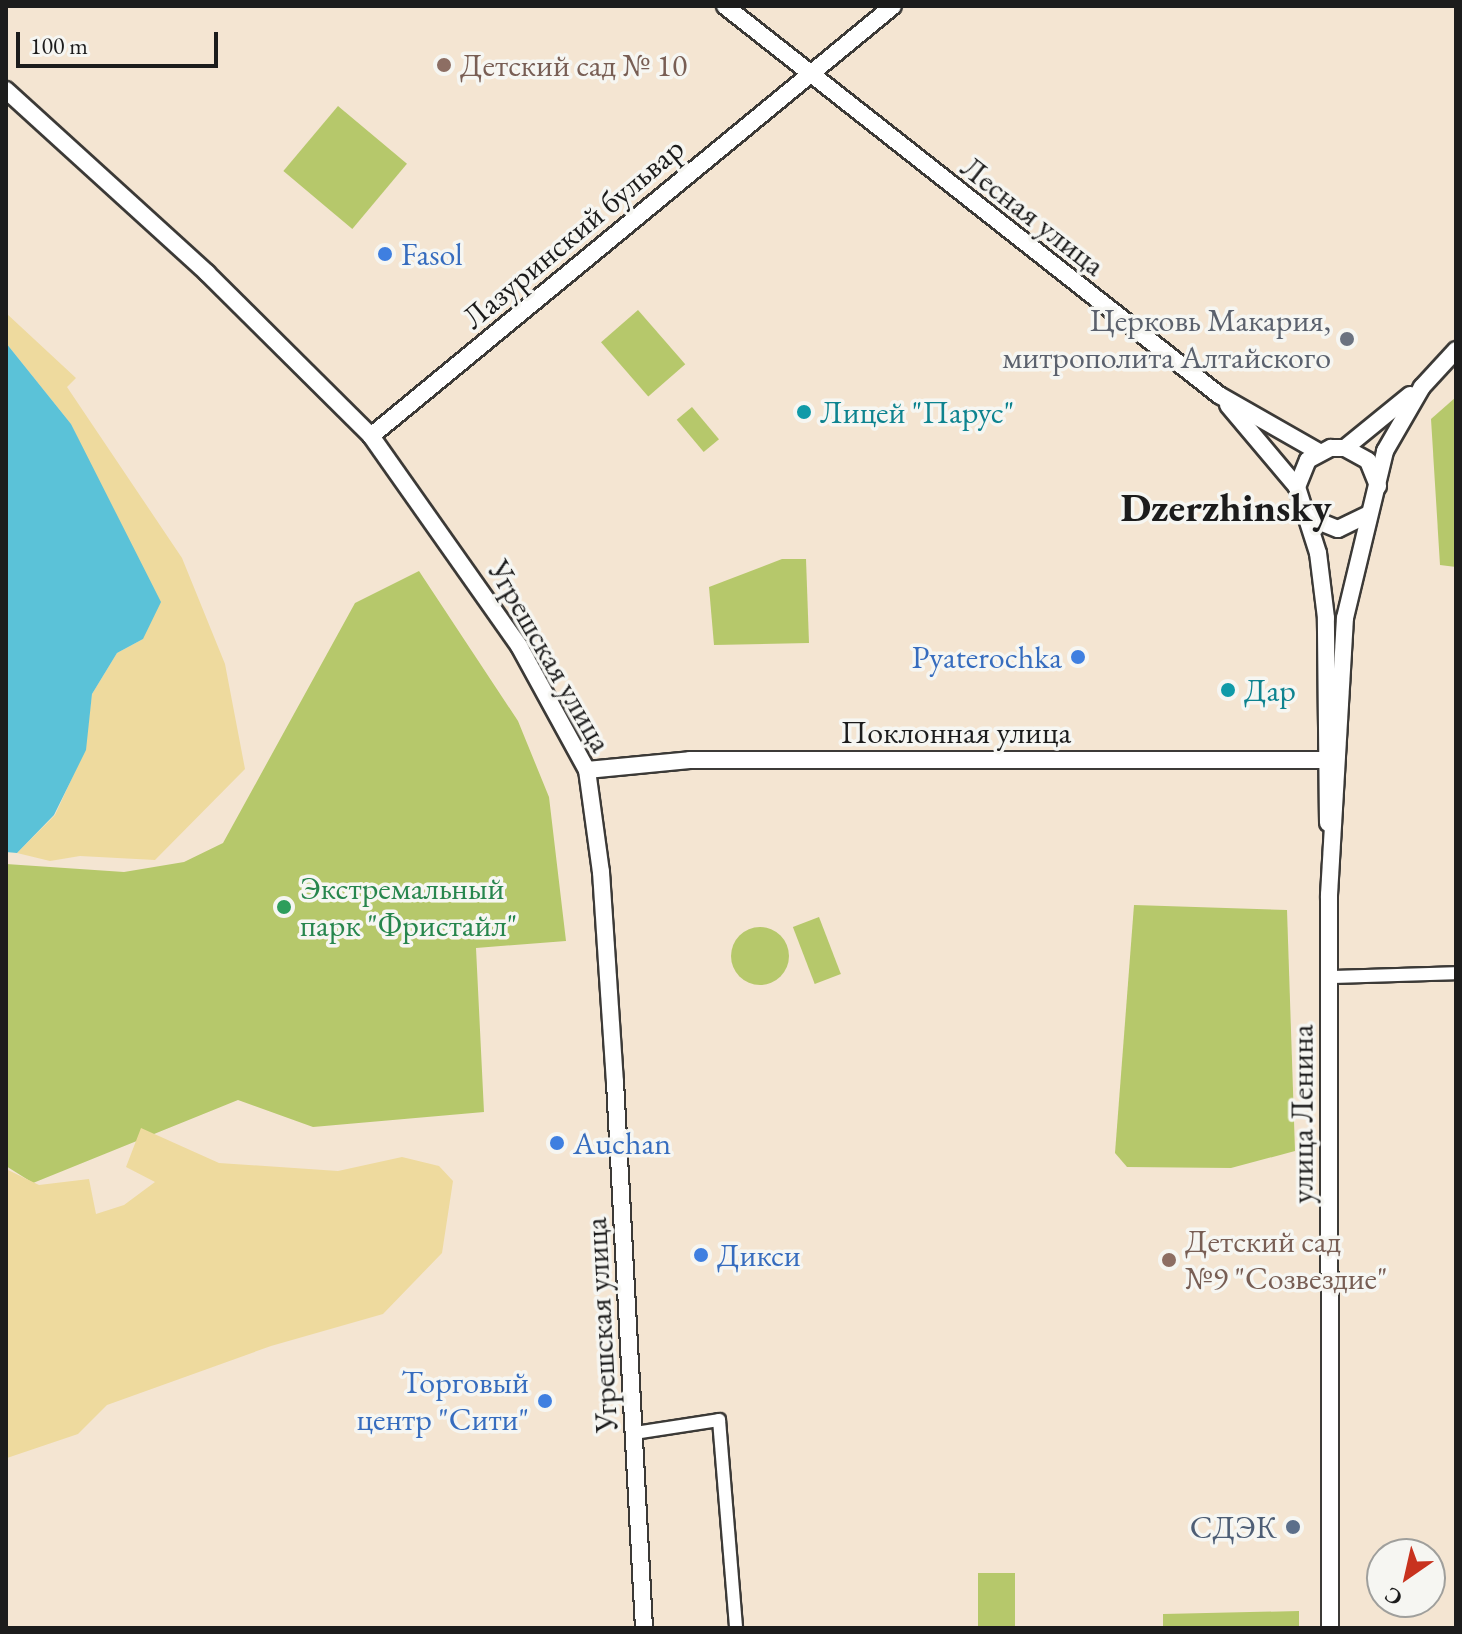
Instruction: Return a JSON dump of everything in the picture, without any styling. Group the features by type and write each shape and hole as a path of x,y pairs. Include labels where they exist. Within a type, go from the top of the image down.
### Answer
{"street":[{"name":"Лесная улица","path":"725,6 1219,395 1319,452"},
{"name":"Лазуринский бульвар","path":"371,436 893,6"},
{"name":"Угрешская улица","path":"6,90 207,273 371,436 519,646 587,770 601,872 644,1628"},
{"name":"улица Ленина","path":"1319,452 1345,448 1422,387 1456,350"},
{"name":"улица Ленина","path":"1330,1628 1331,840 1345,618 1369,514 1391,438 1422,387"},
{"path":"1219,395 1297,487"},
{"path":"1345,448 1368,461 1378,491"},
{"path":"1297,487 1300,472 1319,452"},
{"name":"улица Ленина","path":"1297,487 1308,517 1326,618 1325,760 1331,840"},
{"path":"1308,517 1338,529 1369,514"},
{"name":"Поклонная улица","path":"587,770 690,760 1325,760"},
{"path":"1331,977 1456,973"},
{"path":"635,1433 719,1420 736,1628"}],"green space":[{"path":"338,106 407,164 352,229 283,171"},
{"path":"638,310 685,364 648,396 601,342"},
{"path":"1456,397 1456,567 1440,565 1431,419"},
{"path":"692,407 719,439 704,452 677,420"},
{"path":"782,559 806,559 809,643 714,645 709,587"},
{"name":"Экстремальный парк \"Фристайл\"","path":"419,571 518,721 549,797 566,941 476,948 484,1112 313,1127 238,1100 33,1183 6,1166 6,864 124,872 184,862 223,843 355,603"},
{"path":"1134,905 1287,910 1295,1151 1231,1168 1127,1167 1115,1153"},
{"path":"819,917 841,974 815,984 793,927"},
{"path":"760,927 771,929 780,936 787,945 787,967 780,976 771,983 760,985 749,983 740,976 733,967 731,956 733,945 740,936 749,929"},
{"path":"978,1573 1015,1573 1015,1628 978,1628"},
{"path":"1299,1611 1299,1628 1163,1628 1163,1614"}],"sand":[{"path":"6,313 76,378 67,387 182,558 225,664 245,769 155,860 80,856 50,861 17,853 55,815 85,750 92,694 117,653 143,639 111,509 71,424 6,343"},
{"path":"141,1128 219,1163 338,1171 402,1157 439,1166 453,1181 442,1253 383,1314 271,1346 107,1405 78,1434 7,1458 6,1478 6,1169 39,1185 89,1179 96,1214 124,1205 155,1182 126,1167"}],"water":[{"path":"6,343 71,424 161,602 143,639 117,653 92,694 86,750 54,815 17,853 6,852"}],"place":[{"name":"Детский сад № 10","path":"444,65"},
{"name":"Fasol","path":"385,254"},
{"name":"Церковь Макария, митрополита Алтайского","path":"1347,339"},
{"name":"Лицей \"Парус\"","path":"804,412"},
{"name":"Pyaterochka","path":"1078,657"},
{"name":"Дар","path":"1228,690"},
{"name":"Экстремальный парк \"Фристайл\"","path":"284,907"},
{"name":"Auchan","path":"557,1143"},
{"name":"Дикси","path":"701,1255"},
{"name":"Детский сад №9 \"Созвездие\"","path":"1169,1260"},
{"name":"Торговый центр \"Сити\"","path":"545,1401"},
{"name":"СДЭК","path":"1293,1527"}],"district":[{"name":"Dzerzhinsky","path":"1226,507"}]}
